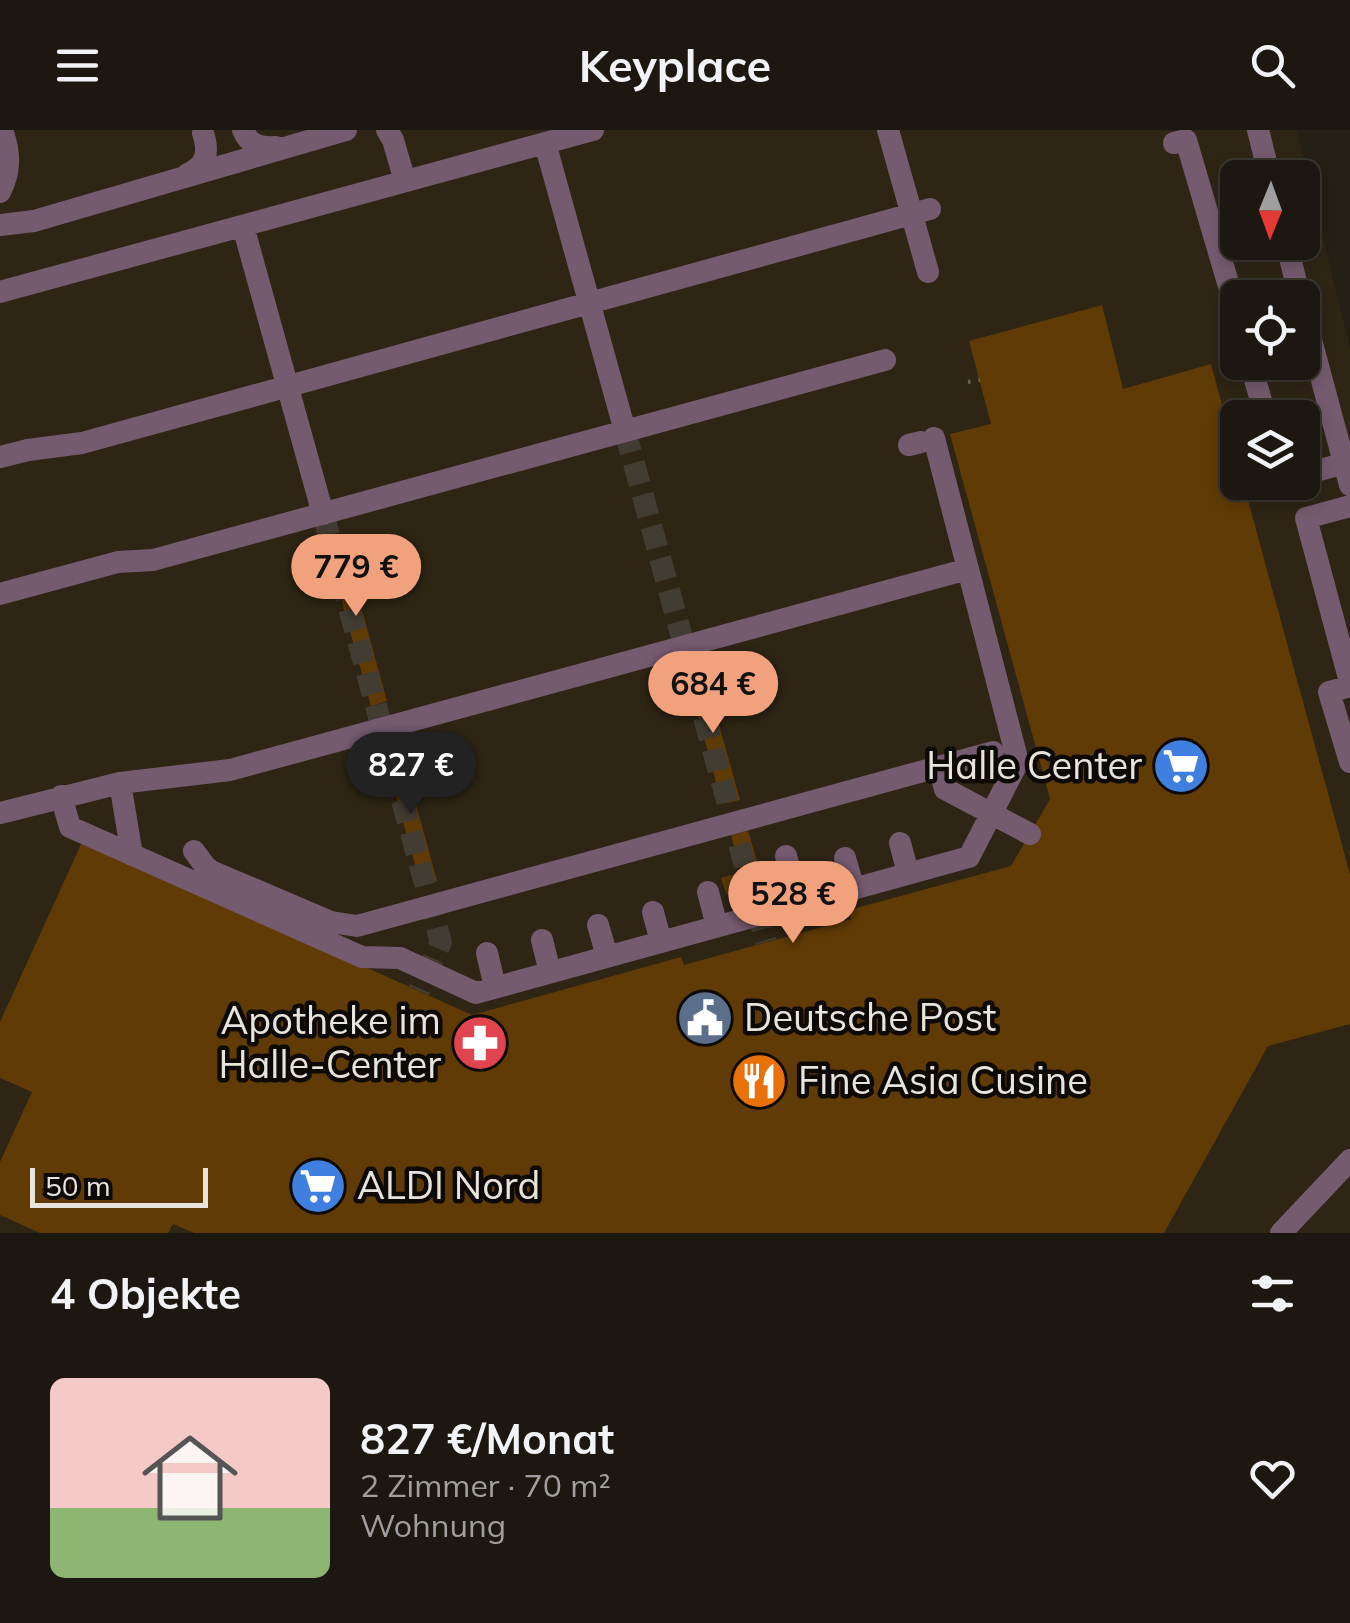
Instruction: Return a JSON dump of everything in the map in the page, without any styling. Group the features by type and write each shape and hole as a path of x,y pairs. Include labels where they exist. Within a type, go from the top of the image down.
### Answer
{"street":[{"path":"0,192 7,178 8,160 2,130"},
{"path":"243,130 247,139 260,147 289,146"},
{"path":"0,225 34,221 346,130"},
{"path":"387,130 405,181"},
{"path":"0,292 593,130"},
{"path":"888,130 921,212 928,272"},
{"path":"1258,130 1266,160"},
{"path":"185,176 204,162 207,150 199,131"},
{"path":"1181,138 1232,280"},
{"path":"545,143 625,431"},
{"path":"0,456 82,443 921,212"},
{"path":"243,226 323,514"},
{"path":"0,594 118,562 153,560 885,360"},
{"path":"1320,370 1348,474 1320,475"},
{"path":"194,852 204,866 259,902 325,930 362,957 400,958 476,992 969,857 1018,762 968,569 921,442"},
{"path":"1350,506 1306,518 1350,684 1328,692 1350,762"},
{"path":"0,812 120,783 230,770 968,569"},
{"path":"325,930 357,926 993,752"},
{"path":"939,767 946,789 1024,834"},
{"path":"120,783 132,855"},
{"path":"61,796 70,828 202,889 259,902"},
{"path":"900,843 908,874"},
{"path":"786,856 800,904"},
{"path":"845,858 854,889"},
{"path":"708,892 717,926"},
{"path":"653,912 661,942"},
{"path":"390,917 400,958"},
{"path":"598,924 606,956"},
{"path":"542,940 550,972"},
{"path":"487,953 495,987"},
{"path":"1281,1233 1350,1160"}],"path":[{"path":"968,382 980,380"}],"shaded area":[{"path":"0,130 1297,130 1304,160 1220,160 1220,260 1320,260 1320,225 1350,348 1350,1233 0,1233"}],"building":[{"name":"Halle Center","path":"1102,305 1123,389 1211,364 1221,400 1220,500 1248,500 1350,874 1350,1024 1268,1046 1164,1233 194,1233 173,1224 168,1233 40,1233 0,1215 0,1162 32,1092 0,1078 0,1022 83,840 472,1015 681,957 684,965 851,920 849,910 1011,866 1050,799 950,434 991,424 969,341"},
{"path":"341,534 387,701 371,706 324,538"},
{"path":"703,667 740,800 722,804 686,672"},
{"path":"401,749 437,881 421,886 384,753"},
{"path":"747,827 759,868 779,862 784,878 726,894 721,878 741,872 730,831"}],"tunnel":[{"path":"625,431 766,942"},
{"path":"323,514 441,942 419,991"}],"place":[{"name":"Halle Center","path":"1181,766"},
{"name":"Deutsche Post","path":"705,1018"},
{"name":"Apotheke im Halle-Center","path":"480,1043"},
{"name":"Fine Asia Cusine","path":"759,1081"},
{"name":"ALDI Nord","path":"318,1186"}]}
